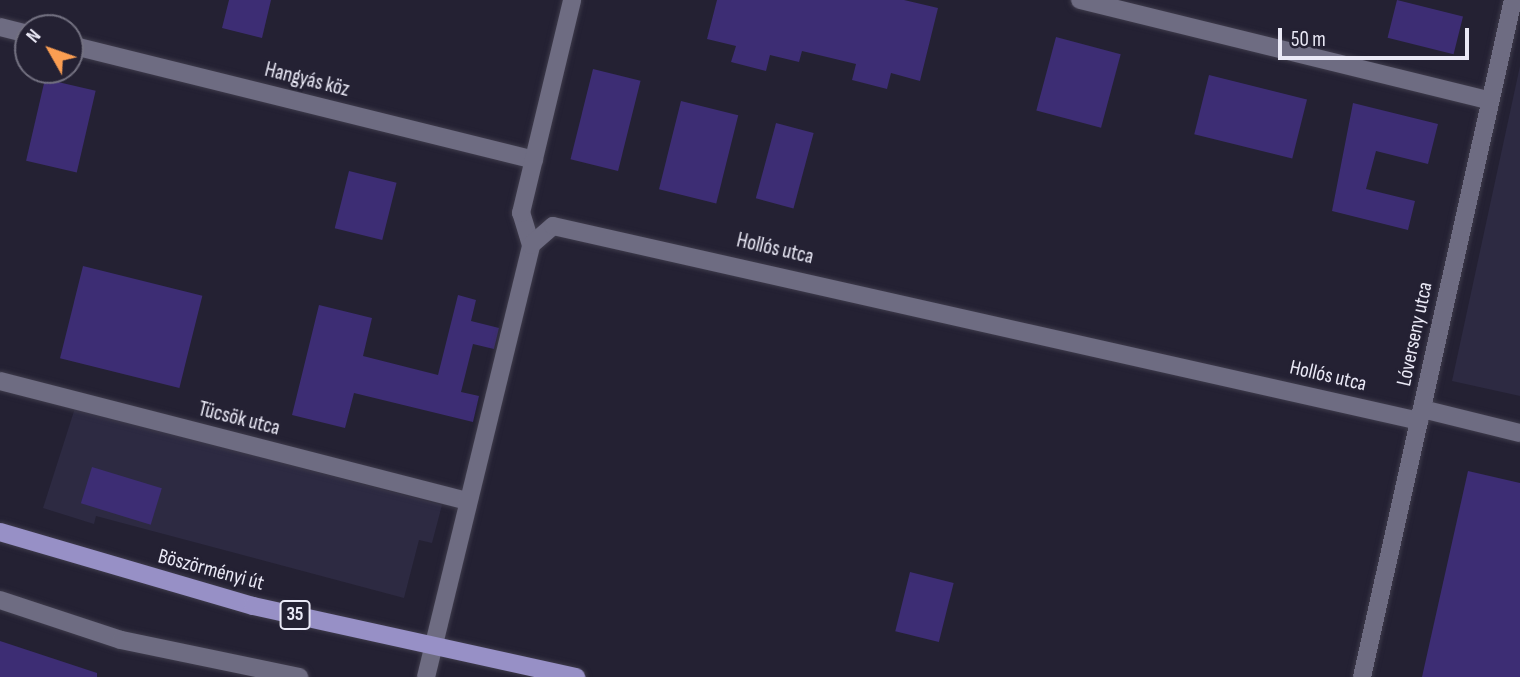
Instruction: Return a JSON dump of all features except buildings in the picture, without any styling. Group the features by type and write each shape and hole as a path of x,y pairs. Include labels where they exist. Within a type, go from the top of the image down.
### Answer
{"main road":[{"name":"Böszörményi út","path":"0,532 253,606 576,677"}],"street":[{"path":"426,677 531,246 521,213 572,0"},
{"path":"1080,0 1112,4 1488,100"},
{"name":"Lóverseny utca","path":"1362,677 1488,100 1513,0"},
{"name":"Hangyás köz","path":"84,48 534,160"},
{"name":"Hollós utca","path":"531,246 545,228 565,225 1421,415 1520,433"},
{"name":"Tücsök utca","path":"0,381 467,502"},
{"path":"0,600 121,640 299,677"}],"shaded area":[{"path":"1520,66 1520,396 1452,381"},
{"path":"75,408 442,505 432,543 419,540 404,598 96,516 94,524 43,508"}]}
